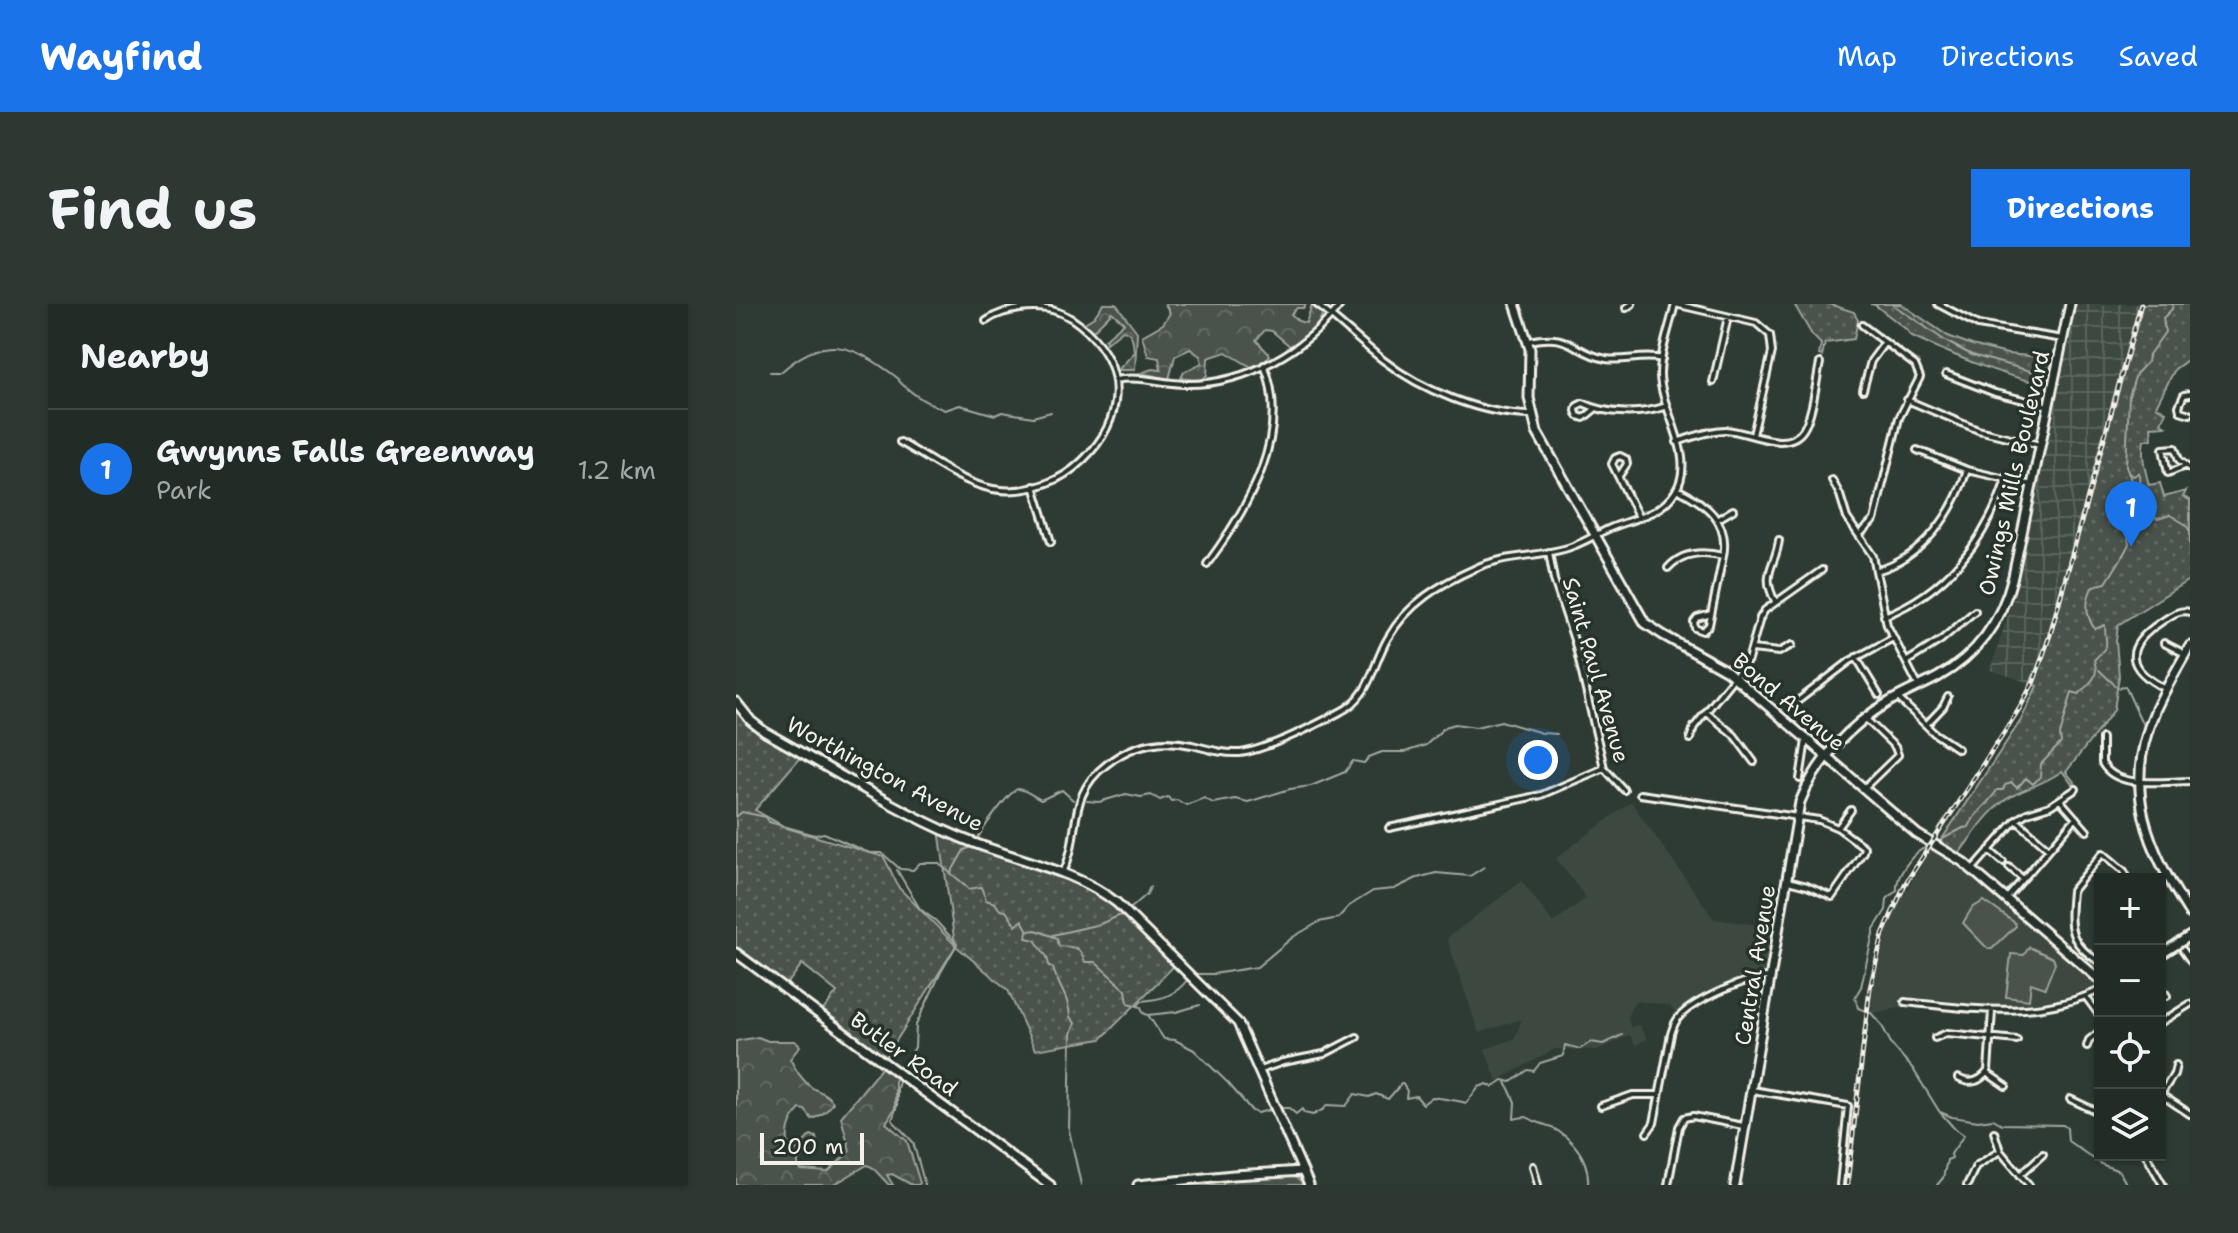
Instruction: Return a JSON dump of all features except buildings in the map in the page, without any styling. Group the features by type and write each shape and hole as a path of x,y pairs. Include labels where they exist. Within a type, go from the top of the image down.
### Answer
{"main road":[{"name":"Bond Avenue","path":"1515,304 1529,341 1532,415 1544,446 1645,623 1734,677 1917,834 1972,870 2094,974"},
{"name":"Owings Mills Boulevard","path":"1826,757 1866,719 1969,655 1999,616 2013,576 2070,304"},
{"path":"2162,873 2145,825 2140,780 2146,738 2166,689 2190,646"},
{"name":"Worthington Avenue","path":"736,702 751,721 765,732 948,832 1063,873 1089,884 1117,903 1230,1013 1244,1033 1303,1171"},
{"name":"Central Avenue","path":"1735,1185 1796,815 1809,783 1826,757"},
{"path":"2166,882 2190,914"},
{"path":"2166,951 2190,936"},
{"name":"Butler Road","path":"736,953 1050,1185"},
{"path":"1138,1185 1303,1171 1309,1185"}],"street":[{"path":"1316,304 1392,367 1426,387 1469,404 1532,415"},
{"path":"1115,380 1136,377 1198,384 1264,365 1298,347 1341,304"},
{"path":"1626,308 1632,304"},
{"path":"1063,873 1070,854 1079,802 1094,776 1115,758 1138,746 1166,742 1223,752 1252,751 1342,712 1365,690 1391,634 1404,615 1425,596 1487,563 1573,547 1661,507 1677,489 1682,467 1660,378 1675,304 1761,325 1770,335 1772,342 1753,435"},
{"path":"1938,304 1978,325 2063,339"},
{"path":"900,442 983,486 1010,490 1053,481 1068,473 1101,438 1113,412 1115,380 1103,350 1073,319 1049,308 1018,306 986,321"},
{"path":"1713,382 1728,317"},
{"path":"1859,535 1874,520 1896,427 1919,381 1918,368 1862,325"},
{"path":"1529,341 1557,338 1609,359 1662,359"},
{"path":"1863,390 1871,361 1885,342"},
{"path":"1677,442 1721,430 1780,441 1794,438 1807,421 1820,363"},
{"path":"1207,564 1242,513 1272,436 1274,397 1264,365"},
{"path":"1946,374 1995,393 2049,406"},
{"path":"2190,394 2184,395 2179,406 2180,411 2190,414"},
{"path":"1907,400 1978,430 2040,445"},
{"path":"1595,409 1585,417 1578,416 1576,411 1577,406 1583,403 1595,409 1642,413 1667,406"},
{"path":"2175,448 2187,468 2168,473 2163,449 2175,448"},
{"path":"1917,450 1967,470 2032,485"},
{"path":"1619,476 1627,464 1626,459 1620,456 1612,464 1639,518"},
{"path":"1876,571 1907,557 1937,528 1952,507 1967,470"},
{"path":"1884,616 1922,597 1965,558 1989,524 2006,479"},
{"path":"1832,480 1847,518 1871,551 1884,616 1919,687"},
{"path":"1034,486 1051,542"},
{"path":"1677,489 1700,501 1718,519 1723,534 1723,556 1711,614 1707,629 1701,631 1695,628 1697,618 1711,614"},
{"path":"1718,519 1733,510"},
{"path":"1775,601 1768,579 1779,540"},
{"name":"Saint Paul Avenue","path":"1549,552 1554,580 1575,643 1604,768 1624,790"},
{"path":"1668,568 1694,553 1723,556"},
{"path":"1690,739 1694,727 1748,660 1760,618 1775,601 1822,570"},
{"path":"1906,662 1932,647 1975,611"},
{"path":"2166,689 2148,680 2138,669 2133,658 2134,648 2143,635 2164,621 2181,611 2190,612"},
{"path":"1799,700 1856,657 1893,638"},
{"path":"2164,643 2185,654"},
{"path":"1752,649 1779,652 1792,645"},
{"path":"1856,657 1879,695"},
{"path":"1897,697 1926,725 1958,749"},
{"path":"1926,725 1948,697"},
{"path":"1706,712 1734,735 1754,762"},
{"path":"1863,788 1898,755 1895,747 1866,719"},
{"path":"2102,738 2101,758 2106,769 2118,778 2190,781"},
{"path":"1800,779 1806,740"},
{"path":"1389,828 1541,795 1604,768"},
{"path":"1972,870 2016,820 2060,800 2076,789"},
{"path":"1640,794 1827,822 1864,849 1833,896 1828,897 1807,886 1786,881"},
{"path":"2060,800 2087,831"},
{"path":"1838,828 1851,810"},
{"path":"2006,899 2076,818"},
{"path":"2016,820 2049,849"},
{"path":"1989,850 2003,862"},
{"path":"2094,958 2083,950 2072,935 2073,888 2103,853 2125,873"},
{"path":"2009,867 2023,879"},
{"path":"2076,958 2083,950"},
{"path":"2183,950 2190,960"},
{"path":"1647,1133 1654,1123 1671,1034 1680,1016 1748,980 1771,977"},
{"path":"1905,1002 1992,1011 2038,1009 2094,993"},
{"path":"2086,997 2094,1008"},
{"path":"2166,1019 2190,1004"},
{"path":"1958,1078 1974,1082 1987,1073 1990,1066 1992,1011"},
{"path":"1935,1038 1947,1033 2017,1040"},
{"path":"2087,1046 2094,1036"},
{"path":"1260,1070 1324,1054 1357,1037"},
{"path":"2164,1089 2176,1065"},
{"path":"1987,1073 2006,1086"},
{"path":"1752,1090 1848,1106 1840,1185"},
{"path":"1601,1106 1633,1095 1659,1095"},
{"path":"2166,1098 2190,1114"},
{"path":"2070,1099 2094,1110"},
{"path":"1668,1185 1679,1127 1684,1118 1693,1116 1746,1126"},
{"path":"1994,1132 2000,1151 2029,1185"},
{"path":"1967,1185 1976,1166 2000,1151"},
{"path":"2020,1175 2043,1154"},
{"path":"2149,1161 2163,1185"},
{"path":"1533,1166 1538,1185"}],"shaded area":[{"path":"2074,304 2142,304 2045,648 2030,683 1990,670 2016,591"},
{"path":"1631,802 1714,919 1774,927 1766,973 1747,978 1693,1003 1677,1014 1669,1005 1635,1001 1628,1015 1630,1027 1639,1025 1647,1039 1635,1045 1630,1035 1597,1050 1555,1049 1497,1081 1485,1049 1514,1039 1522,1019 1479,1033 1447,938 1522,881 1553,923 1586,898 1556,858"},
{"path":"1932,848 1960,866 2094,981 2094,986 2064,997 2024,1005 1989,1005 1905,996 1903,1006 1871,1014 1873,989 1886,935 1899,903"}],"green space":[{"path":"1103,304 1116,304 1137,332 1135,370 1118,370 1134,353 1129,333 1123,330 1106,343 1105,339 1124,323 1112,312 1092,332 1083,324 1094,317"},
{"path":"1165,304 1306,304 1291,314 1298,321 1306,323 1312,304 1324,313 1315,328 1291,347 1272,331 1265,330 1256,340 1270,355 1265,361 1251,367 1226,352 1208,358 1207,375 1201,381 1181,378 1184,372 1202,363 1200,356 1190,349 1175,356 1169,379 1141,373 1161,370 1159,358 1148,356 1142,336 1163,324 1170,313"},
{"path":"1794,304 1829,304 1854,312 1858,320 1854,339 1825,343 1822,356 1819,355 1821,344 1812,335"},
{"path":"1870,304 1901,304 1948,336 1972,345 2007,354 2053,358 2047,385 1994,370 1927,343 1910,335"},
{"path":"2142,304 2190,304 2190,358 2175,369 2156,406 2166,412 2161,423 2166,426 2151,427 2152,439 2144,440 2143,452 2149,485 2160,483 2164,497 2186,491 2183,497 2190,500 2190,579 2118,625 2119,676 2114,710 2066,772 2075,783 2072,784 2062,771 2012,796 1989,815 1957,856 1938,845 2021,720 2037,686 2030,683 2042,657 2081,515 2084,515"},
{"path":"736,703 747,718 803,754 755,810 787,828 884,857 899,888 955,945 939,829 1067,877 1108,898 1177,963 1101,1039 1035,1050 1008,990 956,946 884,1060 821,1013 837,992 802,964 785,987 736,951"},
{"path":"1984,901 2016,926 1992,949 1988,949 1963,923 1972,908"},
{"path":"2029,947 2053,958 2055,963 2045,988 2031,983 2029,1000 2006,997 2011,954 2024,955"},
{"path":"758,1037 768,1041 795,1041 800,1046 790,1059 797,1071 804,1081 833,1102 812,1119 805,1110 800,1109 791,1122 788,1139 791,1148 796,1150 811,1135 816,1137 817,1142 798,1161 801,1170 828,1172 850,1151 841,1117 882,1067 895,1078 895,1108 886,1123 907,1141 920,1183 912,1185 892,1174 887,1175 893,1185 889,1185 867,1165 833,1185 736,1185 736,1041"},
{"path":"1285,1175 1296,1178 1304,1185 1170,1185"}],"waterway":[{"path":"1892,304 1947,342 1972,355 2045,375"},
{"path":"1937,842 1969,827 1997,790 2003,790 2005,785 2012,783 2017,788 2026,778 2033,784 2040,777 2041,764 2061,743 2060,735 2072,692 2079,694 2095,675 2094,660 2106,644 2105,625 2095,629 2092,624 2087,608 2089,597 2093,586 2106,583 2124,554 2134,516 2129,494 2131,480 2126,466 2129,396 2136,374 2165,332 2163,318 2173,304"},
{"path":"770,372 781,372 811,352 838,347 865,356 895,376 917,396 945,410 960,405 995,415 1002,412 1033,417 1051,412"},
{"path":"2128,473 2134,476 2139,472 2143,493 2141,500 2150,504 2152,517 2158,519 2170,515 2190,531"},
{"path":"2099,670 2118,688 2125,686 2142,723"},
{"path":"1087,801 1099,802 1126,794 1151,795 1160,800 1168,797 1171,801 1177,800 1186,805 1204,798 1213,803 1235,799 1248,802 1311,786 1345,772 1353,761 1364,763 1369,757 1382,752 1405,752 1426,745 1445,727 1455,724 1476,727 1501,721 1542,733 1557,734"},
{"path":"977,840 1003,803 1018,789 1041,800 1062,790 1073,800"},
{"path":"736,817 742,812 766,817 769,822 815,835 824,833 869,853 882,853 900,869 913,870 920,863 938,863 969,889 981,887 986,900 1006,911 1016,926 1022,920 1028,931 1036,930 1057,938 1059,946 1076,948 1085,962 1095,962 1126,990 1128,1003 1141,1007 1164,1039 1175,1040 1194,1050 1252,1111 1258,1113 1272,1109"},
{"path":"951,873 964,850 974,846"},
{"path":"1925,848 1915,854 1906,866 1897,890 1887,899 1886,910 1874,929 1861,987 1855,997 1858,1008 1871,1013 1881,1024 1892,1045 1913,1069 1939,1111 1964,1135 1951,1154 1952,1158 1947,1160 1943,1178 1937,1185"},
{"path":"1196,974 1257,967 1293,937 1319,922 1338,918 1349,906 1373,891 1394,889 1436,873 1470,876 1484,867"},
{"path":"897,870 920,909 957,944 916,1025 915,1047 902,1071"},
{"path":"1130,909 1147,894 1150,887"},
{"path":"1053,935 1100,924 1123,914"},
{"path":"1027,931 1026,938 1035,940 1053,968 1068,1003 1070,1017 1075,1023 1071,1034 1069,1130 1081,1185"},
{"path":"1137,1006 1142,1001 1173,993 1188,979"},
{"path":"1148,1015 1200,1005"},
{"path":"1280,1108 1289,1108 1296,1114 1302,1109 1304,1113 1313,1115 1327,1105 1346,1106 1355,1094 1369,1097 1376,1094 1388,1099 1402,1083 1407,1091 1406,1098 1416,1096 1423,1104 1432,1097 1466,1103 1479,1087 1487,1084 1493,1087 1503,1080 1511,1082 1528,1070 1534,1071 1540,1063 1563,1056 1565,1045 1580,1049 1591,1042 1603,1044 1622,1035"},
{"path":"900,1079 892,1120 913,1142 925,1185"},
{"path":"1506,1082 1515,1102 1514,1119 1527,1117 1566,1137 1585,1163 1588,1185"},
{"path":"1940,1112 1978,1121 1993,1119 2002,1124 2063,1125 2067,1128 2068,1141 2101,1164 2119,1171 2127,1185"}],"railway":[{"path":"1847,1185 1870,988 1883,934 1905,884 2034,681 2050,635 2141,304"}],"place":[{"name":"Gwynns Falls Greenway","path":"2131,547"}]}
